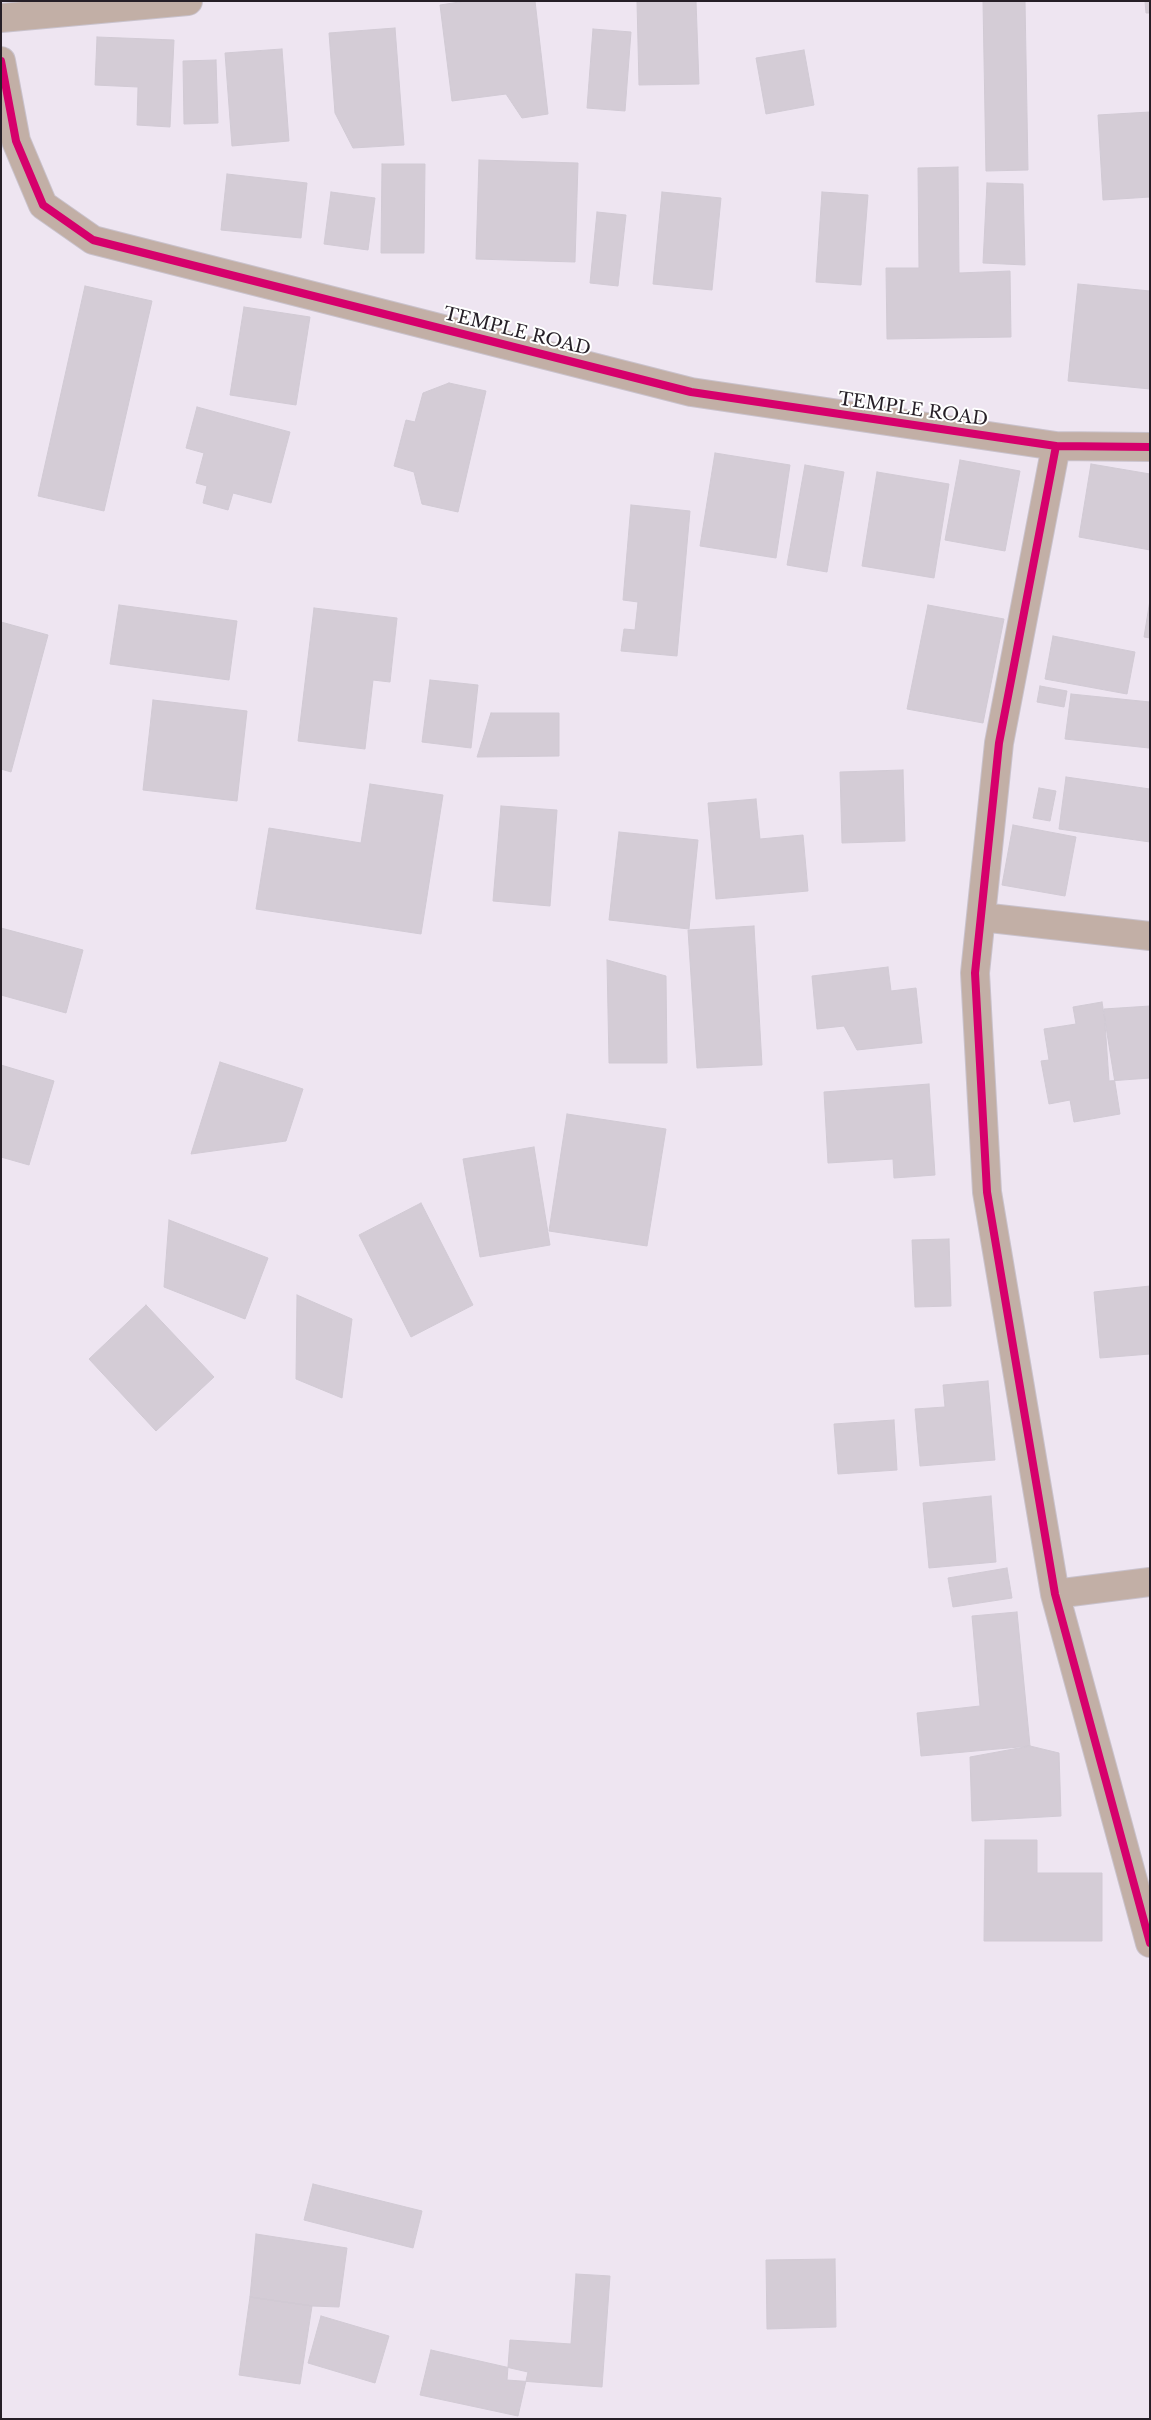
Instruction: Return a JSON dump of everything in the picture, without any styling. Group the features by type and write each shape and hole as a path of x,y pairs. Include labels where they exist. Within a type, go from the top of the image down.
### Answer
{"street":[{"path":"1,18 188,1"},
{"name":"TEMPLE ROAD","path":"1,61 16,141 43,204 93,240 691,392 1056,446 1150,447"},
{"path":"1056,446 999,743 975,973 988,1192 1055,1594 1150,1944"},
{"path":"981,917 1150,936"},
{"path":"1055,1594 1150,1582"}],"building":[{"path":"466,1 535,1 548,114 522,118 506,94 452,101 440,5"},
{"path":"637,1 696,1 699,84 639,85"},
{"path":"983,1 1025,1 1028,170 986,171"},
{"path":"1145,1 1150,1 1150,13 1146,13"},
{"path":"395,28 404,145 353,148 335,113 329,33"},
{"path":"593,29 631,32 625,111 587,108"},
{"path":"97,37 174,40 170,127 137,125 138,87 95,85"},
{"path":"282,49 289,141 232,146 225,53"},
{"path":"804,50 814,105 766,114 756,58"},
{"path":"216,60 218,123 184,124 183,61"},
{"path":"1150,112 1150,197 1103,200 1098,115"},
{"path":"479,160 578,163 575,262 476,259"},
{"path":"382,164 425,164 424,253 381,253"},
{"path":"958,167 959,273 1010,271 1011,337 887,339 886,268 919,268 918,168"},
{"path":"227,174 307,183 301,238 221,230"},
{"path":"987,183 1023,184 1025,265 983,263"},
{"path":"331,192 375,198 368,250 324,244"},
{"path":"662,192 721,198 712,290 653,284"},
{"path":"822,192 868,195 861,285 816,282"},
{"path":"597,212 626,215 618,286 590,283"},
{"path":"1078,284 1150,291 1150,389 1068,381"},
{"path":"85,286 152,301 104,511 38,496"},
{"path":"244,307 310,317 296,405 230,395"},
{"path":"449,383 486,391 458,512 422,504 414,472 394,466 406,420 415,422 423,393"},
{"path":"197,407 290,432 271,503 233,493 228,510 203,503 207,486 196,483 204,453 186,448"},
{"path":"715,453 790,465 776,558 700,546"},
{"path":"960,460 1020,471 1005,551 945,540"},
{"path":"1091,464 1150,474 1150,550 1079,537"},
{"path":"805,465 844,472 827,572 787,565"},
{"path":"877,472 949,484 934,578 862,566"},
{"path":"631,505 690,511 677,656 621,651 624,629 635,630 638,602 623,600"},
{"path":"1150,600 1150,638 1144,637"},
{"path":"119,605 237,621 229,680 110,664"},
{"path":"928,605 1004,619 983,723 907,709"},
{"path":"314,608 397,618 390,682 373,680 365,749 298,741"},
{"path":"1,622 48,635 11,772 1,769"},
{"path":"1053,636 1135,652 1127,694 1045,679"},
{"path":"430,680 478,685 471,748 422,742"},
{"path":"1040,686 1067,691 1064,707 1037,702"},
{"path":"1071,694 1150,702 1149,748 1065,739"},
{"path":"153,700 247,711 237,801 143,790"},
{"path":"491,713 559,713 559,756 477,757"},
{"path":"903,770 905,841 842,843 840,772"},
{"path":"1066,777 1150,789 1150,842 1059,829"},
{"path":"370,784 443,795 421,934 256,909 269,828 361,843"},
{"path":"1039,788 1056,791 1050,821 1033,818"},
{"path":"756,799 760,839 803,835 808,891 716,899 708,803"},
{"path":"501,806 557,810 550,906 493,901"},
{"path":"1013,825 1076,837 1065,896 1002,885"},
{"path":"619,832 698,840 689,929 609,920"},
{"path":"754,926 762,1065 697,1068 688,930"},
{"path":"1,928 83,950 66,1013 1,995"},
{"path":"607,960 666,976 667,1063 609,1063"},
{"path":"888,967 891,991 916,988 922,1043 857,1050 844,1026 817,1029 812,976"},
{"path":"1102,1002 1120,1114 1074,1122 1070,1100 1049,1104 1041,1061 1049,1060 1044,1029 1076,1024 1073,1007"},
{"path":"1150,1006 1150,1078 1109,1081 1104,1009"},
{"path":"220,1062 303,1089 286,1141 191,1154"},
{"path":"1,1065 54,1081 29,1165 1,1157"},
{"path":"929,1084 935,1175 894,1178 893,1159 828,1163 824,1092"},
{"path":"567,1114 666,1129 647,1246 549,1231"},
{"path":"534,1147 550,1245 480,1257 463,1159"},
{"path":"421,1203 473,1305 411,1337 359,1235"},
{"path":"169,1220 268,1258 245,1319 164,1287"},
{"path":"949,1239 951,1306 915,1307 912,1240"},
{"path":"1150,1286 1150,1354 1100,1358 1094,1292"},
{"path":"297,1295 352,1319 342,1398 296,1379"},
{"path":"146,1305 214,1377 156,1431 89,1359"},
{"path":"988,1381 995,1460 920,1466 915,1409 945,1407 943,1385"},
{"path":"894,1420 897,1470 838,1474 834,1424"},
{"path":"991,1496 996,1562 929,1568 923,1503"},
{"path":"1007,1568 1012,1598 953,1607 948,1578"},
{"path":"1017,1612 1030,1746 921,1756 917,1713 980,1706 972,1616"},
{"path":"1030,1746 1059,1753 1061,1816 972,1821 970,1757"},
{"path":"985,1840 1037,1840 1037,1873 1102,1873 1102,1941 984,1941"},
{"path":"313,2184 422,2211 413,2248 304,2220"},
{"path":"256,2234 347,2248 339,2307 312,2306 250,2297"},
{"path":"835,2259 836,2327 767,2329 766,2260"},
{"path":"576,2274 610,2276 602,2387 507,2380 510,2340 571,2344"},
{"path":"250,2297 312,2306 300,2384 239,2375"},
{"path":"321,2316 389,2336 375,2383 308,2363"},
{"path":"431,2350 528,2372 518,2416 420,2395"}],"cycle path":[{"path":"1,61 16,141 43,205 93,240 691,392 1056,446 1150,447"},
{"path":"1056,446 999,743 975,973 987,1192 1055,1594 1150,1943"}]}
